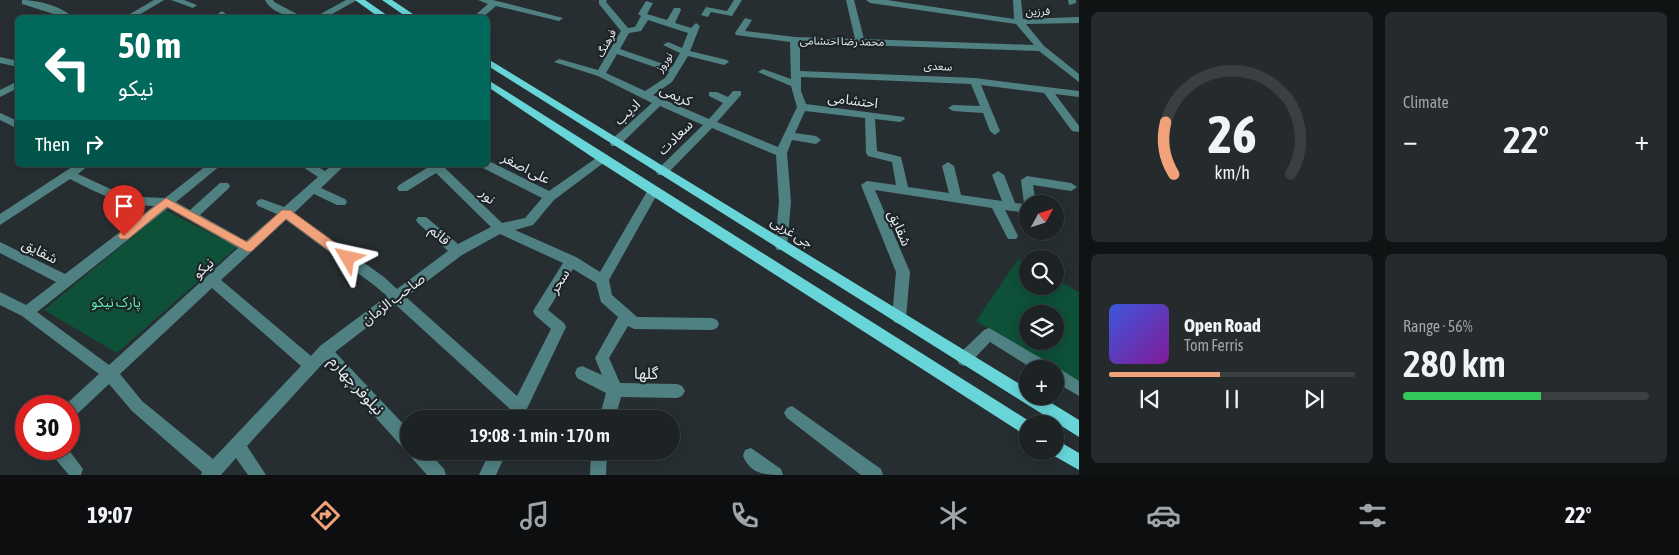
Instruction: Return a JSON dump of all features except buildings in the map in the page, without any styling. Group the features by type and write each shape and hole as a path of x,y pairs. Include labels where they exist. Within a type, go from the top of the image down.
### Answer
{"main road":[{"path":"359,0 382,15"},
{"path":"386,0 410,15"},
{"name":"جی غربی","path":"490,63 615,143 1079,429"},
{"path":"490,84 653,191 1019,423"},
{"path":"1064,453 1079,462"}],"street":[{"path":"26,0 25,2 59,11 65,15"},
{"path":"132,15 157,0"},
{"path":"175,0 194,5"},
{"path":"269,0 271,4 295,15"},
{"path":"323,15 353,0"},
{"path":"482,0 558,18"},
{"name":"فرهنگ","path":"601,74 626,31 602,2 603,0"},
{"path":"704,15 708,9 729,14 738,0"},
{"path":"850,0 860,42"},
{"path":"870,0 914,3 1019,22 1041,48 1079,79"},
{"name":"فرزین","path":"1016,0 1019,22 1079,20"},
{"path":"480,15 494,3"},
{"path":"626,31 638,29 641,14 649,3"},
{"path":"670,24 677,10"},
{"name":"نوروز","path":"641,14 670,24 695,29 686,52 669,80 645,96"},
{"path":"748,20 739,33 795,40"},
{"name":"محمد رضا احتشامی","path":"802,107 796,91 795,40 1041,48"},
{"path":"668,45 724,62"},
{"path":"616,51 674,70"},
{"path":"0,60 15,63"},
{"name":"کریمی","path":"559,62 601,74 645,96 781,154"},
{"name":"سعدی","path":"763,72 796,79 975,81 1079,94"},
{"path":"975,81 995,131"},
{"path":"0,94 15,86"},
{"path":"1046,89 1076,129"},
{"name":"سعادت","path":"662,172 710,124 737,93"},
{"path":"713,94 729,102"},
{"name":"ادیب","path":"615,143 659,102"},
{"path":"781,246 785,202 781,154 802,107"},
{"name":"احتشامی","path":"802,107 900,119"},
{"path":"952,108 986,110"},
{"path":"0,116 15,124"},
{"name":"شقایق","path":"870,116 872,153 897,160 903,189"},
{"path":"790,136 816,140"},
{"name":"صاحب الزمان","path":"211,473 325,351 457,251 500,228 529,222 550,197 602,158"},
{"path":"948,166 956,198"},
{"path":"0,220 80,167"},
{"path":"27,312 212,167"},
{"path":"310,167 327,177"},
{"name":"نیکو","path":"109,373 338,167"},
{"path":"403,188 437,167"},
{"name":"نور","path":"440,167 500,228 571,262"},
{"name":"علی اصغر","path":"490,167 550,197"},
{"path":"69,174 114,196 140,201 166,202 248,248"},
{"path":"998,175 1010,206"},
{"path":"1029,195 1027,180 1070,186"},
{"path":"191,216 224,186"},
{"name":"شقایق","path":"899,318 903,272 867,186 903,189 1019,208"},
{"path":"314,189 341,202"},
{"path":"653,191 602,280 606,298 634,323 712,324"},
{"path":"262,203 286,213 396,296 514,410"},
{"path":"996,204 1012,236"},
{"name":"قائم","path":"422,220 457,251"},
{"name":"شقایق","path":"0,247 66,281"},
{"name":"سحر","path":"518,410 559,327 540,311 571,262 602,280"},
{"path":"212,280 311,366"},
{"path":"0,298 27,312 109,373 137,406 211,473"},
{"path":"609,410 615,390 602,358 626,316"},
{"path":"964,359 989,334 1031,360"},
{"name":"نیلوفر چهارم","path":"325,351 400,432"},
{"path":"80,401 109,373"},
{"path":"582,373 615,390"},
{"path":"1064,379 1079,388"},
{"name":"گلها","path":"615,390 677,391"},
{"path":"792,413 875,475"},
{"path":"238,446 258,475"},
{"path":"751,456 775,475"},
{"path":"67,460 75,469"},
{"path":"425,460 438,475"},
{"path":"487,475 494,460"},
{"path":"598,475 599,460"}],"green space":[{"name":"پارک نیکو","path":"165,210 237,247 117,353 44,310"},
{"path":"1018,259 1019,295 1064,295 1064,284 1079,292 1079,384 1064,375 1064,360 1040,360 1023,350 1064,350 1064,305 1019,305 1019,347 976,321"}],"route":[{"path":"124,236 166,202 248,248 286,213 348,258"}]}
